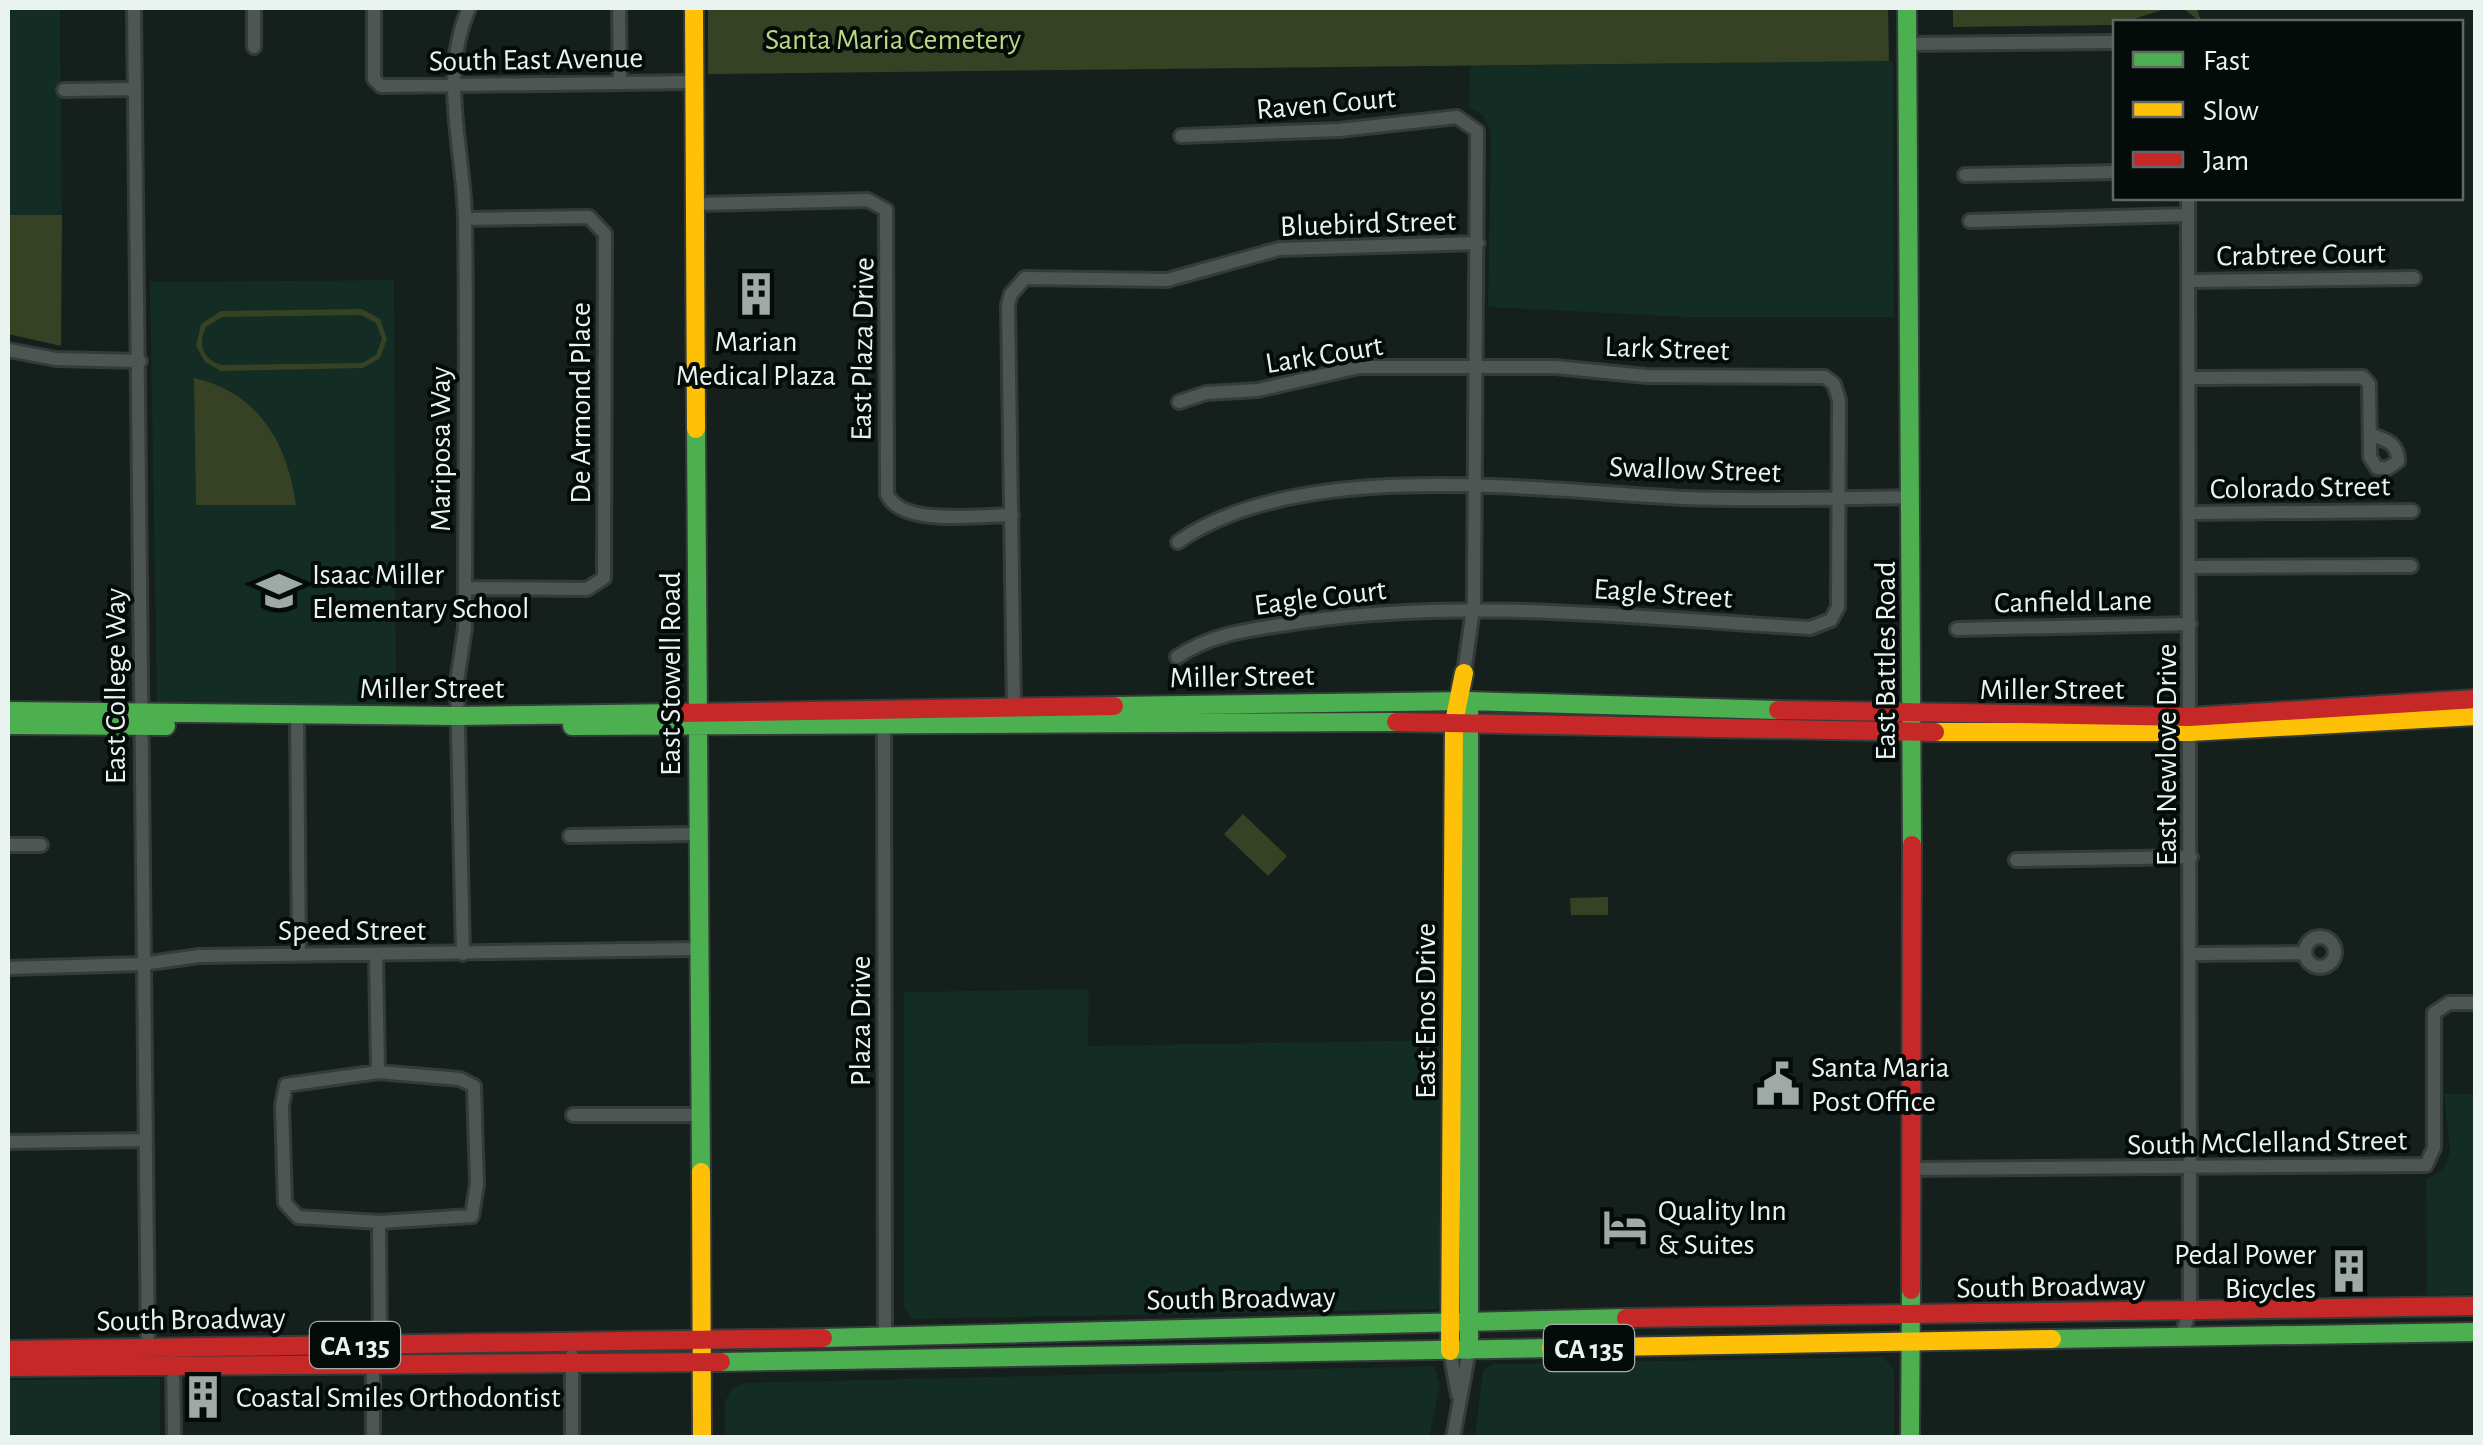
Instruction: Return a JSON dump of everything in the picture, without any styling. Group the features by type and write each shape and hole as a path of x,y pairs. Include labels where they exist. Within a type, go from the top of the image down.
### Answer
{"main road":[{"name":"East Stowell Road","path":"694,8 702,1438"},
{"name":"East Battles Road","path":"1907,8 1912,497 1910,1438"},
{"name":"East Enos Drive","path":"1460,1350 1464,673"},
{"name":"Miller Street","path":"2190,724 2476,699"},
{"name":"Miller Street","path":"1014,715 1462,701 1912,724"},
{"name":"Miller Street","path":"8,712 140,720"},
{"name":"Miller Street","path":"8,725 140,720 697,721 1014,715 1462,722 2190,724 2476,716"},
{"name":"South Broadway","path":"8,1350 148,1355 572,1352 702,1341 885,1334 2476,1306"},
{"name":"South Broadway","path":"572,1352 702,1362 2476,1332"},
{"name":"South Broadway","path":"8,1367 148,1355"}],"street":[{"name":"East College Way","path":"134,8 148,1355"},
{"path":"254,8 254,47"},
{"name":"South East Avenue","path":"374,8 374,79 378,85 694,82"},
{"name":"Mariposa Way","path":"463,954 458,721 465,588 465,219 453,85 454,51 470,8"},
{"path":"619,8 620,82"},
{"path":"1908,44 2113,42"},
{"path":"64,90 136,89"},
{"name":"Raven Court","path":"1181,136 1340,130 1456,118 1472,125"},
{"name":"East Enos Drive","path":"1464,673 1474,610 1478,366 1480,140 1472,125"},
{"path":"1965,176 2113,172"},
{"name":"East Newlove Drive","path":"2181,1338 2190,1311 2191,1167 2188,200"},
{"name":"East Plaza Drive","path":"697,204 873,202 889,217 886,482 891,504 907,515 1012,514"},
{"path":"1970,221 2188,215"},
{"name":"De Armond Place","path":"465,219 589,217 605,234 604,578 587,589 465,588"},
{"name":"Bluebird Street","path":"1012,514 1008,306 1011,294 1025,278 1168,280 1279,249 1478,244"},
{"name":"Crabtree Court","path":"2188,280 2414,278"},
{"path":"8,350 56,359 140,361"},
{"name":"Lark Street","path":"1478,366 1646,376 1812,374 1830,380 1839,400 1839,498"},
{"name":"Lark Court","path":"1179,402 1206,393 1258,390 1359,367 1478,366"},
{"path":"2189,378 2363,377 2369,384 2372,434"},
{"name":"Swallow Street","path":"1178,542 1206,525 1296,498 1360,489 1476,487 1687,498 1912,497"},
{"name":"Eagle Street","path":"1474,610 1572,612 1810,628 1831,620 1838,607 1839,498"},
{"name":"Colorado Street","path":"2190,513 2412,511"},
{"path":"1012,514 1014,715"},
{"path":"2190,567 2410,566"},
{"name":"Eagle Court","path":"1177,658 1195,645 1246,630 1341,616 1474,610"},
{"name":"Canfield Lane","path":"1957,628 2190,624"},
{"name":"Plaza Drive","path":"884,716 885,1334"},
{"path":"297,720 298,955"},
{"path":"570,836 697,834"},
{"path":"8,845 41,845"},
{"path":"2016,860 2191,857"},
{"name":"Speed Street","path":"8,968 142,964 199,956 697,949"},
{"path":"2191,954 2305,954"},
{"path":"376,956 378,1072"},
{"name":"South McClelland Street","path":"1910,1169 2426,1165 2434,1148 2434,1013 2441,1005 2476,1002"},
{"path":"378,1072 468,1082 477,1093 478,1108 476,1212 466,1218 379,1222 298,1217 289,1211 285,1203 282,1091 293,1082 378,1072"},
{"path":"574,1115 700,1115"},
{"path":"8,1142 146,1140"},
{"path":"373,1438 379,1222"},
{"name":"East Newlove Drive","path":"2190,1311 2201,1337"},
{"path":"1453,1438 1460,1402 1460,1350"},
{"path":"572,1352 572,1438"},
{"path":"173,1355 174,1438"}],"shaded area":[{"path":"8,8 60,8 62,215 8,215"},
{"path":"1893,61 1894,317 1684,317 1488,307 1491,132 1483,115 1469,107 1470,66"},
{"path":"394,280 396,707 157,707 150,282"},
{"path":"1089,989 1088,1046 1440,1040 1442,1296 1437,1309 911,1319 904,1306 904,992"},
{"path":"2444,1094 2475,1094 2475,1294 2427,1295 2426,1180 2444,1169 2450,1151"},
{"path":"1883,1357 1894,1369 1894,1437 1475,1437 1483,1370 1493,1364"},
{"path":"1434,1366 1440,1385 1429,1437 725,1437 725,1402 732,1388 746,1383"},
{"path":"160,1378 160,1437 8,1437 8,1380"}],"green space":[{"name":"Santa Maria Cemetery","path":"708,8 1888,8 1889,61 708,74"},
{"path":"1953,8 2197,8 2200,20 2185,10 2165,9 2131,20 2113,20 2113,25 1953,27"},
{"path":"8,215 62,215 61,346 8,334"},
{"path":"362,309 380,319 387,339 380,358 363,368 221,371 205,362 196,346 201,324 221,311","holes":["361,315 376,323 382,339 376,355 362,363 222,365 210,359 202,345 206,327 222,317"]},
{"path":"194,378 236,395 266,424 285,461 296,505 196,505"},
{"path":"1243,814 1287,856 1268,876 1224,834"},
{"path":"1608,897 1608,915 1571,915 1570,898"}],"traffic: fast":[{"path":"1907,8 1912,845"},
{"path":"696,429 701,1172"},
{"path":"1114,706 1468,701 1778,710"},
{"path":"8,711 458,716 680,713"},
{"path":"1469,711 1469,1350"},
{"path":"572,726 1396,722"},
{"path":"8,725 166,726"},
{"path":"1910,1438 1911,1290"},
{"path":"823,1338 1626,1318"},
{"path":"2052,1339 2476,1332"},
{"path":"721,1362 1551,1348"}],"traffic: slow":[{"path":"694,8 696,429"},
{"path":"1450,1351 1454,722 1464,673"},
{"path":"1935,732 2190,732 2476,716"},
{"path":"701,1172 702,1438"},
{"path":"1551,1348 2052,1339"}],"traffic: jam":[{"path":"1778,710 2190,717 2476,699"},
{"path":"680,713 1114,706"},
{"path":"1396,722 1935,732"},
{"path":"1911,1290 1912,845"},
{"path":"1626,1318 2476,1306"},
{"path":"8,1350 823,1338"},
{"path":"8,1367 721,1362"}],"place":[{"name":"Marian Medical Plaza","path":"756,294"},
{"name":"Isaac Miller Elementary School","path":"279,591"},
{"name":"Santa Maria Post Office","path":"1778,1084"},
{"name":"Quality Inn & Suites","path":"1625,1227"},
{"name":"Pedal Power Bicycles","path":"2349,1271"},
{"name":"Coastal Smiles Orthodontist","path":"203,1397"}]}
